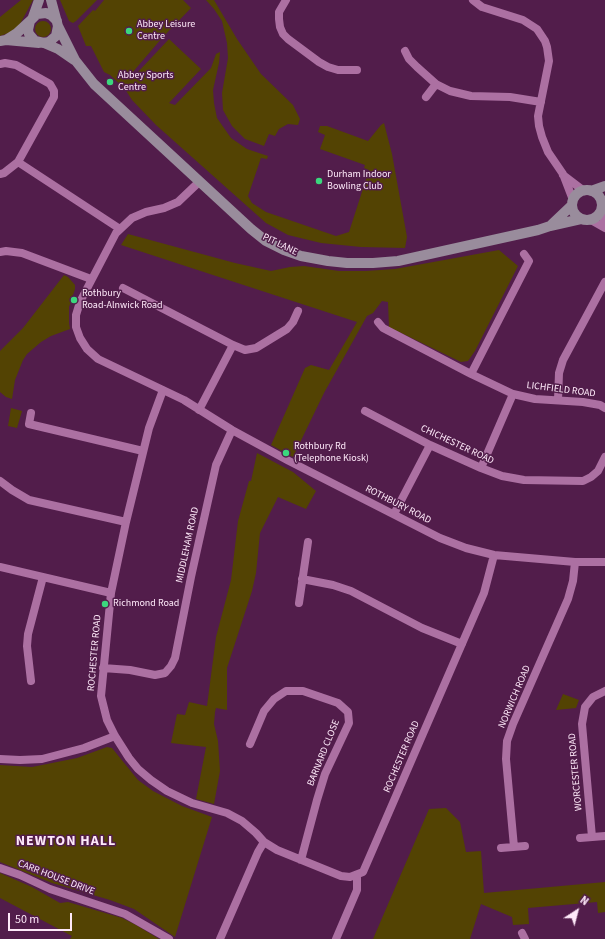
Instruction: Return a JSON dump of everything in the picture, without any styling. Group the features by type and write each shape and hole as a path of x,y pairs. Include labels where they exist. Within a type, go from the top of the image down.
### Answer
{"street":[{"path":"39,0 28,30 29,34 32,38 58,49 75,60"},
{"path":"51,0 58,24 75,60"},
{"path":"286,0 279,12 280,27 283,34 319,62 328,67 352,73"},
{"path":"473,0 482,7 523,20 534,26 540,33 547,47 549,61 538,116 542,137 548,152 563,174 573,211 576,216 605,228"},
{"path":"46,13 51,15 58,24 56,36 53,40 41,43 3,41 17,33 37,14 46,13"},
{"path":"405,51 409,59 436,84 450,91 464,95 510,96 540,102"},
{"name":"PIT LANE","path":"75,60 94,84 251,229 266,240 301,256 328,261 372,263 398,261 586,219"},
{"path":"0,64 5,63 16,65 50,84 54,91 54,97 18,162 4,173 0,174"},
{"path":"426,98 436,84"},
{"path":"18,162 120,229"},
{"path":"563,174 587,191 599,196 603,210 596,217 586,219"},
{"name":"ROTHBURY ROAD","path":"199,182 178,202 164,208 139,214 127,222 114,237 91,279 80,302 76,315 76,327 86,349 98,359 184,400 232,430 289,462 440,538 466,548 494,555 575,562 605,562"},
{"path":"550,226 572,203 575,196 605,186"},
{"path":"0,252 6,251 22,253 91,279"},
{"path":"471,374 529,261 524,254"},
{"path":"558,400 559,373 563,360 605,282"},
{"path":"123,288 245,350 256,348 287,329 293,322 298,312"},
{"name":"LICHFIELD ROAD","path":"378,322 383,328 513,394 535,399 583,402 600,405 605,408"},
{"path":"199,410 233,345"},
{"path":"0,481 29,500 126,522 149,428 162,390"},
{"path":"481,468 513,394"},
{"name":"CHICHESTER ROAD","path":"365,412 430,445 502,476 524,480 583,481 598,471 605,457"},
{"path":"32,413 29,424 143,451"},
{"name":"MIDDLEHAM ROAD","path":"103,668 130,670 155,675 165,673 173,662 216,465 232,430"},
{"path":"394,514 430,445"},
{"name":"ROCHESTER ROAD","path":"115,736 107,720 101,696 111,593 126,522"},
{"path":"299,603 308,542"},
{"name":"ROCHESTER ROAD","path":"357,875 363,872 367,866 484,593 494,555"},
{"name":"NORWICH ROAD","path":"514,847 506,759 507,741 568,599 573,580 575,562"},
{"path":"0,567 111,593"},
{"path":"31,681 27,646 28,634 43,577"},
{"path":"302,579 333,585 351,591 422,628 462,644"},
{"name":"BARNARD CLOSE","path":"250,744 264,712 274,699 286,691 303,692 338,703 348,712 349,723 325,774 301,860"},
{"name":"WORCESTER ROAD","path":"592,837 582,724 585,707 593,697 605,691"},
{"path":"0,759 42,759 84,748 115,736 138,769 167,791 192,803 227,814 242,821 256,832 264,842 277,850 341,876 350,877 357,875 357,890 336,939"},
{"path":"580,838 605,836"},
{"path":"220,939 258,852 264,842"},
{"path":"501,848 525,846"},
{"name":"CARR HOUSE DRIVE","path":"0,868 20,875 50,889 125,914 169,939"}],"shaded area":[{"path":"21,0 33,0 20,24 11,32 0,36 0,17"},
{"path":"60,0 97,0 73,23 69,21"},
{"path":"104,0 183,0 191,8 162,38 132,73 137,73 169,39 201,69 169,103 175,105 211,68 216,54 220,52 213,90 217,118 231,138 247,149 268,156 267,159 261,158 248,196 252,203 266,212 336,236 349,232 369,170 364,168 365,165 320,149 325,135 318,132 320,126 327,126 368,141 384,123 392,154 407,237 405,248 361,247 321,243 288,235 266,223 156,125 132,100 125,89 110,75 104,72 91,46 86,46 78,26 93,10 95,11"},
{"path":"206,0 214,0 237,39 261,74 293,105 300,119 298,125 288,124 279,129 275,136 269,134 264,146 245,139 232,126 223,110 222,93 228,58 227,43 222,21"},
{"path":"43,21 49,23 51,29 49,35 43,37 37,35 35,29 37,23"},
{"path":"128,234 235,263 271,271 304,266 339,271 395,269 499,250 518,266 475,351 468,361 461,362 389,327 388,302 382,301 373,313 367,316 324,393 293,457 271,445 305,368 311,365 329,370 357,322 121,245"},
{"path":"64,275 68,277 75,285 69,307 70,329 51,336 27,354 15,380 12,399 6,397 0,392 0,351 23,328"},
{"path":"11,408 22,411 17,428 8,426"},
{"path":"257,453 293,472 316,491 306,509 278,497 260,533 256,573 252,591 227,668 227,710 216,708 215,712 214,724 218,741 220,771 214,804 196,799 206,747 171,743 177,714 185,715 189,702 207,706 216,637 231,580 238,521 249,481 251,481"},
{"path":"563,694 579,700 576,708 556,710"},
{"path":"107,747 112,748 138,780 153,791 182,806 212,817 175,937 134,909 110,900 52,883 0,862 0,765 32,767 77,758"},
{"path":"446,808 460,822 466,852 481,851 484,893 605,882 605,912 598,913 597,902 528,908 529,924 513,925 512,917 481,904 470,939 373,939 429,809"},
{"path":"0,873 32,887 60,903 68,902 122,918 159,939 70,939 72,936 0,898"}],"place":[{"name":"Abbey Leisure Centre","path":"129,31"},
{"name":"Abbey Sports Centre","path":"110,82"},
{"name":"Durham Indoor Bowling Club","path":"319,181"},
{"name":"Rothbury Road-Alnwick Road","path":"74,300"},
{"name":"Rothbury Rd (Telephone Kiosk)","path":"286,453"},
{"name":"Richmond Road","path":"105,604"}],"district":[{"name":"NEWTON HALL","path":"66,842"}]}
